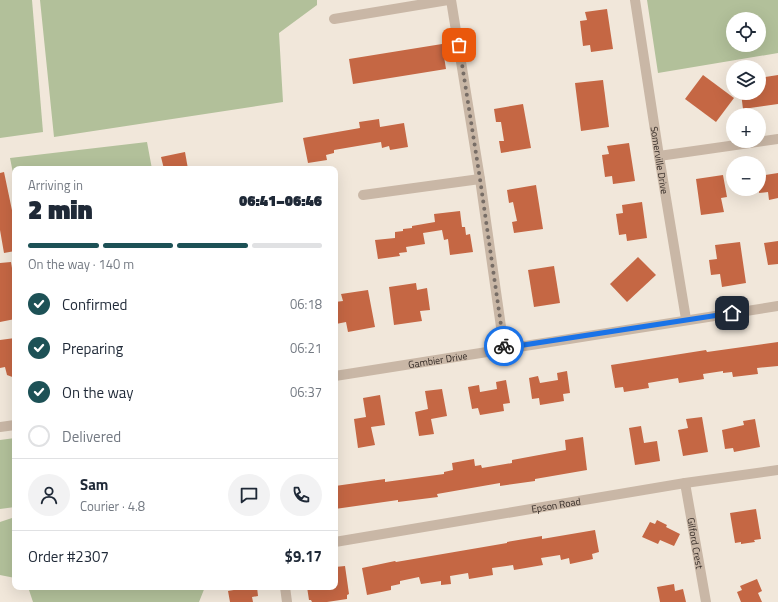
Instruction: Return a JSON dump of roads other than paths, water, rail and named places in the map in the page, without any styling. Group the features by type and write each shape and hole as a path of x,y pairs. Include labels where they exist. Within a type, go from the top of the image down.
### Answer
{"street":[{"path":"334,19 448,0"},
{"path":"451,0 480,179 504,348"},
{"name":"Somerville Drive","path":"635,0 658,156 686,320"},
{"path":"658,156 778,139"},
{"path":"363,195 480,179"},
{"name":"Gambier Drive","path":"338,376 504,348 778,306"},
{"path":"0,428 12,426"},
{"name":"Epson Road","path":"338,542 778,470"},
{"name":"Gilford Crest","path":"685,484 706,602"},
{"path":"285,590 287,602"}]}
